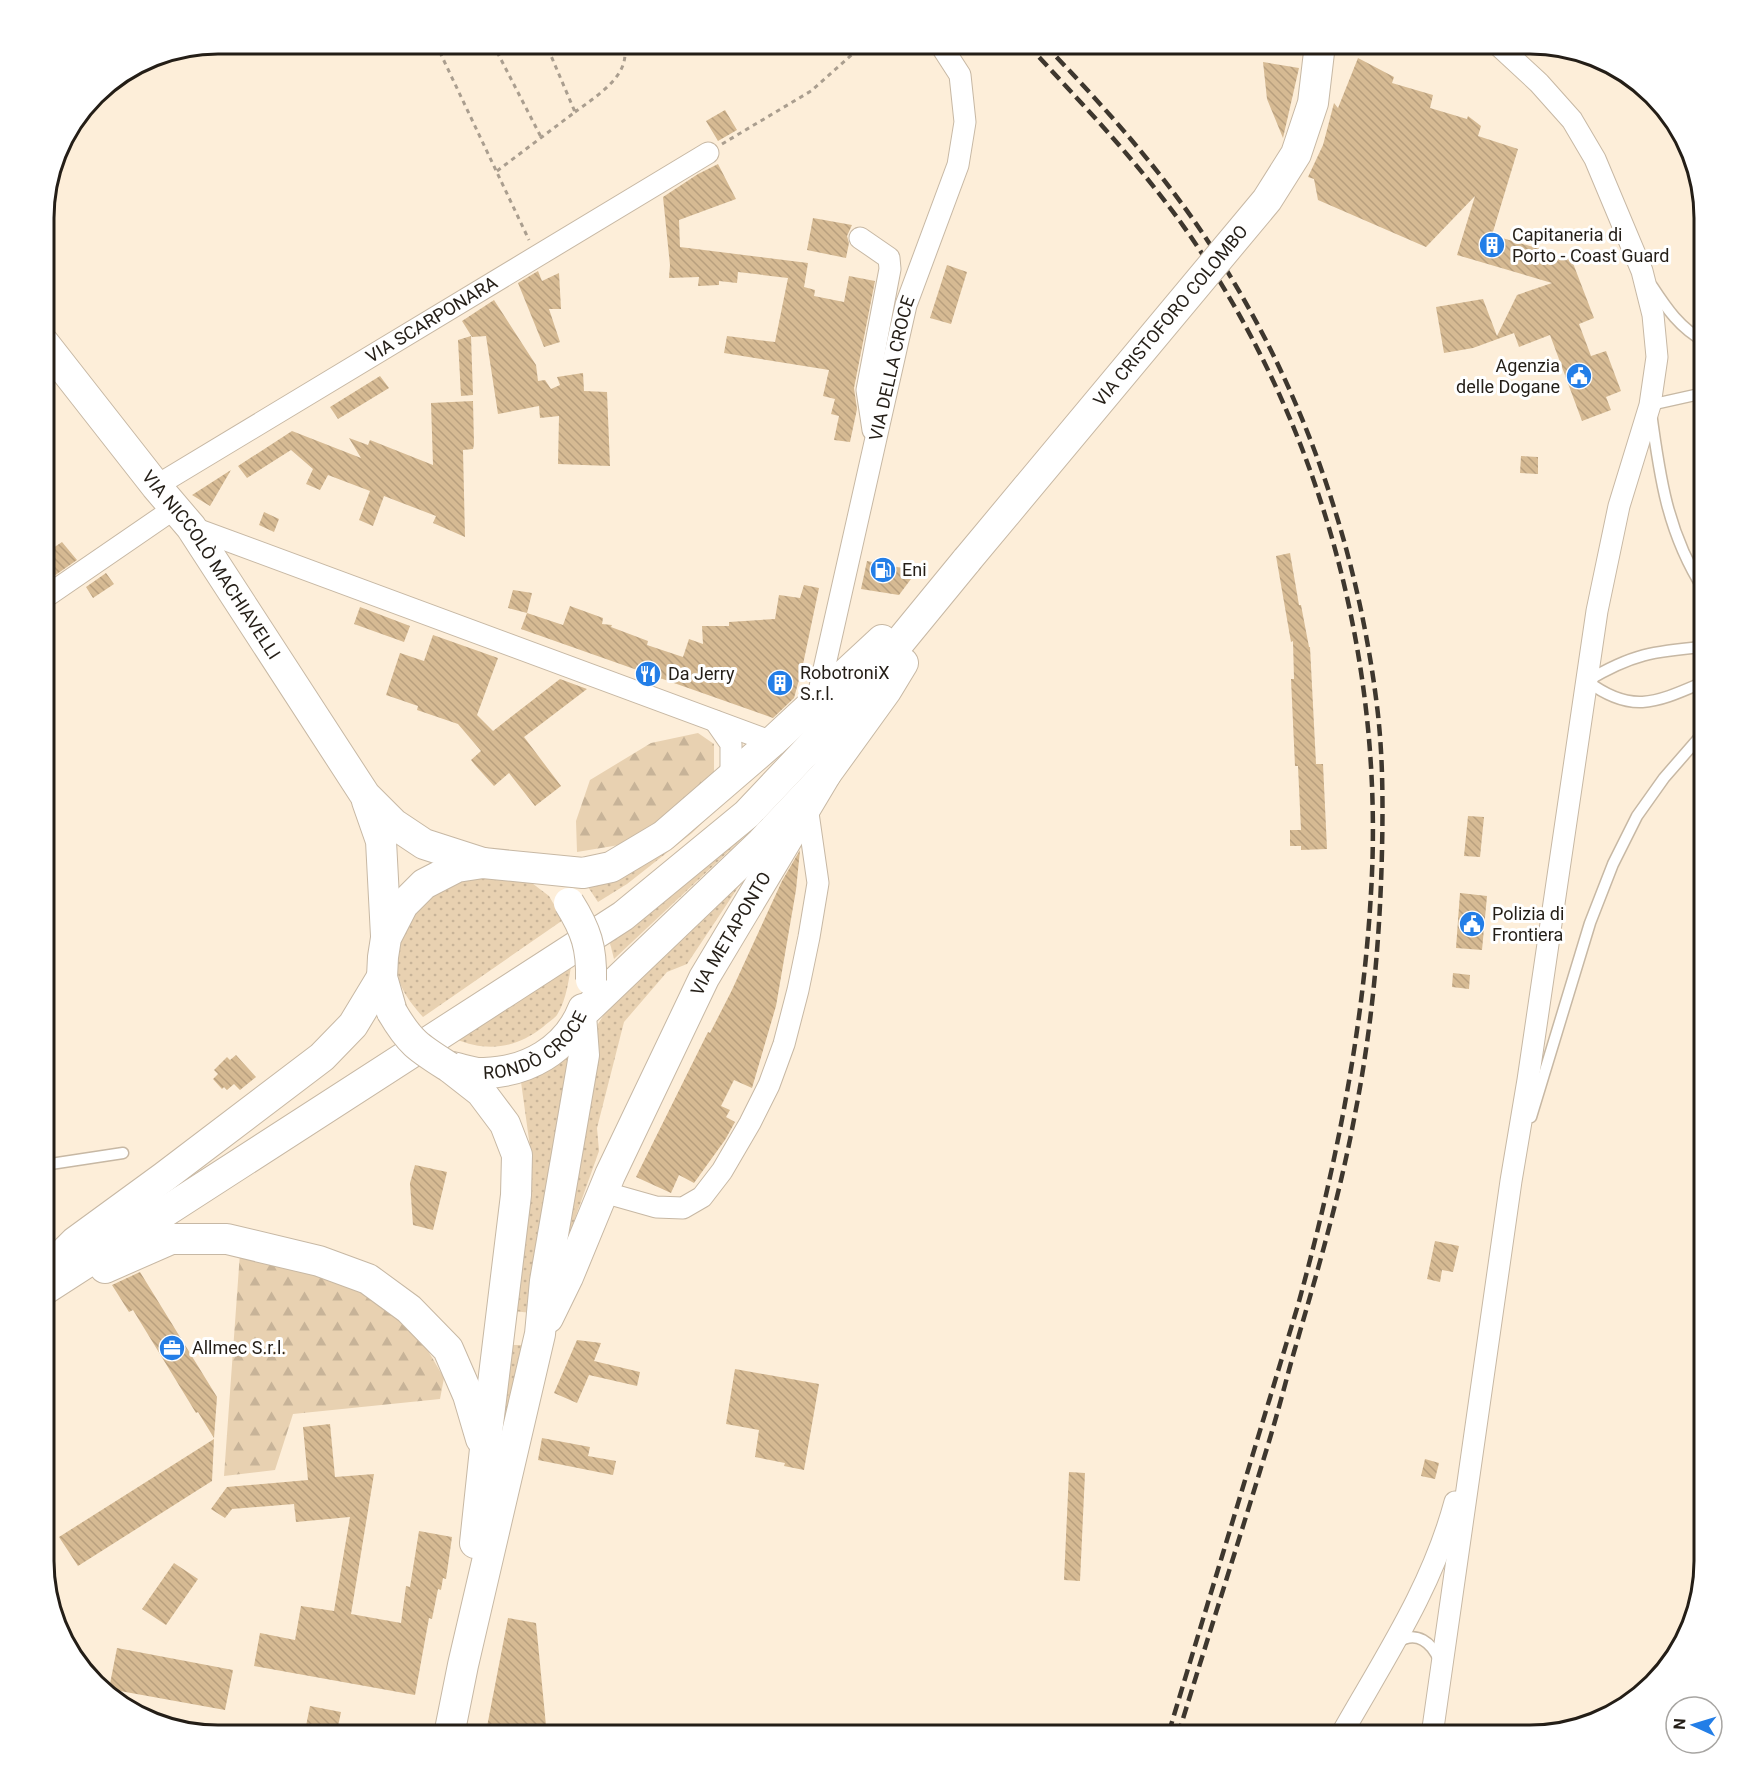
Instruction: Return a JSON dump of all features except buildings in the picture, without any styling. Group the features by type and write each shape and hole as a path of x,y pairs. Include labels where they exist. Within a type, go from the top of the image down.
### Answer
{"main road":[{"name":"VIA CRISTOFORO COLOMBO","path":"967,560 1267,200 1296,154 1313,103 1319,54"},
{"name":"VIA NICCOLÒ MACHIAVELLI","path":"54,356 183,518 365,795"},
{"path":"386,938 403,905 424,884 457,867 483,863 583,873 611,867 663,836 772,742 967,560"},
{"path":"54,1284 623,916 747,814 835,722 967,560"},
{"name":"VIA METAPONTO","path":"540,1334 568,1277 603,1192 662,1063 704,978 826,774 886,691 967,560"},
{"path":"451,1725 540,1334 545,1281 584,1055 581,1015 761,843 826,774"},
{"path":"365,795 394,824 424,844 483,863"},
{"path":"365,795 381,841 386,938 382,977 392,1012 403,1031 418,1048 449,1066 481,1092 505,1124 517,1155 516,1195 484,1449 463,1665"},
{"name":"RONDÒ CROCE","path":"449,1066 482,1074 518,1069 542,1058 569,1034 588,998 591,958 582,922 557,889 542,878 519,868"},
{"path":"54,1262 75,1242 164,1178 322,1057 353,1025 382,977"},
{"path":"54,1294 131,1255 171,1239 226,1239 319,1261 368,1279 409,1309 448,1349 468,1395 484,1449"}],"street":[{"name":"VIA DELLA CROCE","path":"817,700 906,304 958,165 965,122 960,75 946,54"},
{"path":"1434,1725 1511,1181 1597,611 1614,527 1650,405 1657,357 1653,315 1642,272 1595,159 1572,120 1539,83 1508,54"},
{"name":"VIA SCARPONARA","path":"156,486 708,153"},
{"path":"860,238 889,258 890,269 867,390 874,444"},
{"path":"54,592 183,518 772,742"},
{"path":"715,721 731,744 731,778"},
{"path":"603,1192 656,1207 683,1208 702,1197 722,1171 750,1123 769,1085 784,1044 809,937 818,883 807,806"},
{"path":"1347,1725 1417,1603 1434,1567 1448,1526 1479,1412"}],"lane":[{"path":"1642,272 1674,319 1694,335"},
{"path":"1694,395 1650,405 1665,504 1674,532 1694,571"},
{"path":"1694,648 1650,652 1609,668 1587,681 1604,693 1630,702 1658,701 1694,686"},
{"path":"1511,1181 1590,923 1612,864 1637,816 1657,787 1694,744"},
{"path":"54,1163 123,1153"},
{"path":"1392,1646 1402,1639 1412,1637 1429,1643 1440,1662 1442,1678"}],"path":[{"path":"441,54 537,256"},
{"path":"498,54 542,137"},
{"path":"550,54 574,112"},
{"path":"496,171 615,81 625,54"},
{"path":"708,153 811,91 853,54"}],"green space":[{"path":"698,733 714,744 714,772 679,808 619,845 577,852 576,821 590,780 651,743"},
{"path":"789,737 692,833 627,884 598,902 588,887"},
{"path":"758,816 763,819 614,959 609,939 674,894"},
{"path":"755,862 687,964 667,972 624,1022 597,1128 599,1151 562,1255 591,1056 598,1024 618,992"},
{"path":"520,874 549,896 563,920 423,1017 404,992 397,969 400,938 413,909 434,887 451,878"},
{"path":"572,960 567,988 560,1009 557,1015 543,1027 522,1040 500,1046 478,1046 455,1039"},
{"path":"572,1054 531,1313 514,1311 530,1147 521,1082"},
{"path":"240,1253 366,1290 413,1325 444,1378 440,1399 293,1414 275,1470 224,1476"},
{"path":"508,1345 522,1345 487,1517"}],"railway":[{"path":"1036,54 1112,138 1173,211 1237,311 1276,388 1309,468 1335,550 1355,635 1367,720 1373,807 1371,893 1354,1050 1335,1153 1298,1305 1171,1725"},
{"path":"1054,54 1124,132 1180,201 1232,279 1264,336 1316,454 1337,516 1354,579 1367,642 1380,742 1382,833 1377,950 1366,1049 1349,1144 1328,1234 1274,1424 1181,1725"}],"place":[{"name":"Capitaneria di Porto - Coast Guard","path":"1492,245"},
{"name":"Agenzia delle Dogane","path":"1579,376"},
{"name":"Eni","path":"883,570"},
{"name":"Da Jerry","path":"648,674"},
{"name":"RobotroniX S.r.l.","path":"780,683"},
{"name":"Polizia di Frontiera","path":"1472,924"},
{"name":"Allmec S.r.l.","path":"172,1348"}]}
